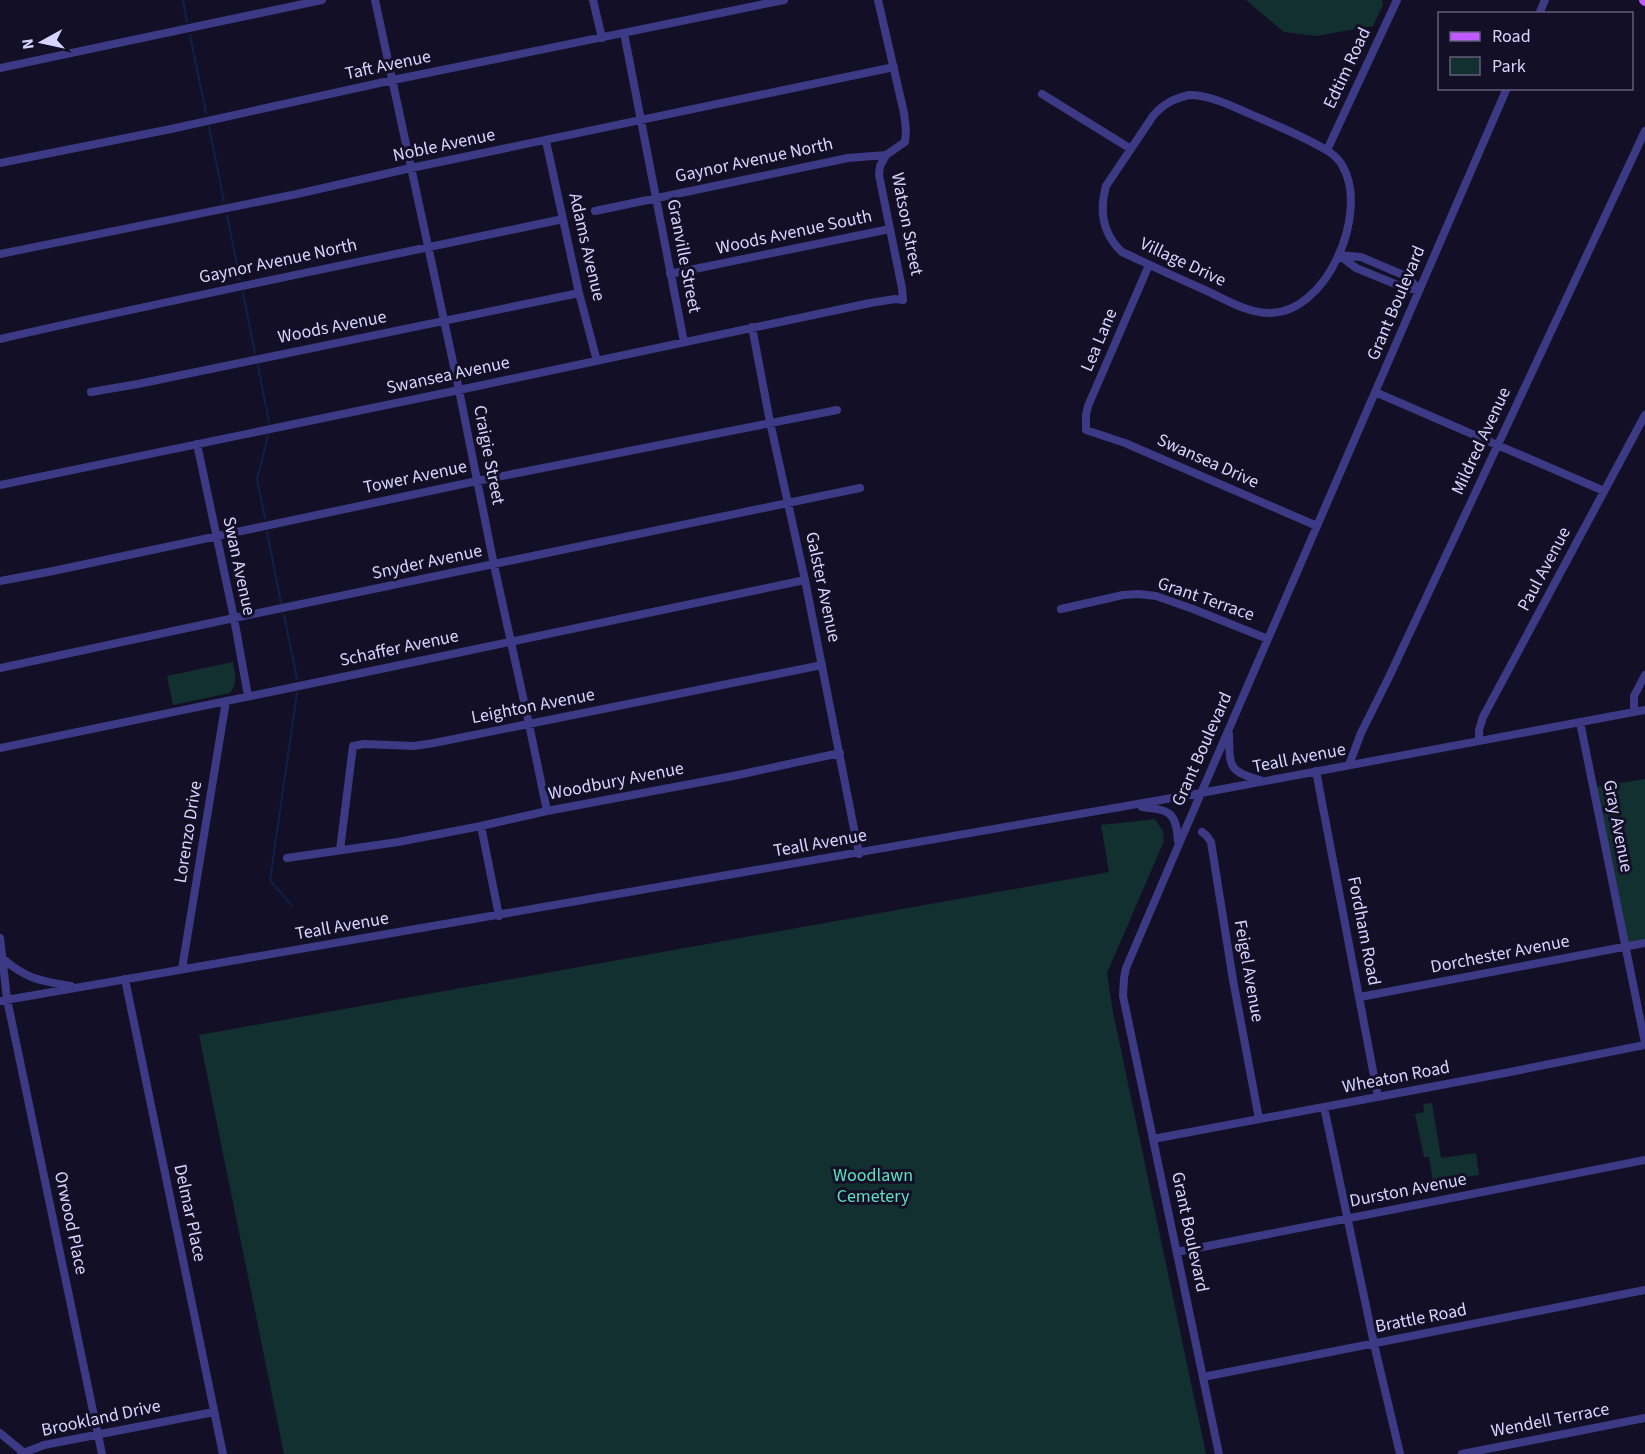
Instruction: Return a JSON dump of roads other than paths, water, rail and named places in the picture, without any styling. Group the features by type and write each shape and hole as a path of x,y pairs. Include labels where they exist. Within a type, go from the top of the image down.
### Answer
{"street":[{"path":"0,68 322,0"},
{"name":"Craigie Street","path":"375,0 547,811"},
{"path":"594,0 602,38"},
{"name":"Taft Avenue","path":"0,163 783,0"},
{"path":"878,0 906,130 905,142 886,155"},
{"name":"Edtim Road","path":"1327,150 1397,0"},
{"name":"Granville Street","path":"624,33 684,342"},
{"name":"Noble Avenue","path":"0,254 894,68"},
{"name":"Grant Boulevard","path":"1219,1454 1123,996 1126,968 1506,90"},
{"path":"1042,94 1131,149"},
{"name":"Village Drive","path":"1198,95 1222,102 1297,134 1327,150 1337,158 1347,174 1351,199 1349,221 1340,255 1329,274 1307,299 1288,310 1268,313 1232,303 1122,252 1106,231 1103,220 1103,198 1106,186 1153,116 1168,102 1198,95"},
{"name":"Mildred Avenue","path":"1349,765 1361,733 1645,131"},
{"name":"Adams Avenue","path":"546,141 579,293 597,361"},
{"name":"Gaynor Avenue North","path":"595,211 848,158 886,155"},
{"name":"Watson Street","path":"886,155 880,165 879,175 903,300"},
{"name":"Gaynor Avenue North","path":"0,339 371,258 563,219"},
{"name":"Woods Avenue South","path":"670,274 890,229"},
{"path":"1340,255 1361,257 1399,273 1408,278 1419,290"},
{"name":"Lea Lane","path":"1086,430 1088,406 1149,265"},
{"name":"Woods Avenue","path":"91,392 579,293"},
{"name":"Swansea Avenue","path":"0,485 752,327 870,303 903,300"},
{"name":"Galster Avenue","path":"752,327 859,854"},
{"path":"1375,392 1604,491"},
{"name":"Tower Avenue","path":"0,581 477,481 837,410"},
{"name":"Paul Avenue","path":"1479,741 1479,730 1483,717 1645,415"},
{"name":"Swansea Drive","path":"1086,430 1125,443 1317,526"},
{"name":"Swan Avenue","path":"197,444 248,696"},
{"name":"Snyder Avenue","path":"0,668 860,488"},
{"name":"Schaffer Avenue","path":"0,748 805,580"},
{"name":"Grant Terrace","path":"1061,609 1123,595 1156,596 1268,639"},
{"name":"Leighton Avenue","path":"340,850 353,746 364,744 414,746 822,665"},
{"path":"1634,712 1634,696 1645,675"},
{"name":"Lorenzo Drive","path":"182,969 226,701"},
{"name":"Teall Avenue","path":"4,1000 859,854 1645,710"},
{"name":"Gray Avenue","path":"1580,722 1645,1044"},
{"path":"1229,730 1232,767 1247,776 1264,781"},
{"name":"Woodbury Avenue","path":"287,858 398,842 840,753"},
{"name":"Fordham Road","path":"1316,771 1378,1097"},
{"path":"1129,806 1160,809 1172,815 1176,821 1179,844"},
{"path":"481,826 499,916"},
{"name":"Feigel Avenue","path":"1202,832 1211,842 1233,980 1259,1119"},
{"name":"Orwood Place","path":"0,938 4,1000 102,1454"},
{"name":"Dorchester Avenue","path":"1360,997 1645,943"},
{"path":"2,958 27,976 77,987"},
{"name":"Delmar Place","path":"125,979 223,1454"},
{"name":"Wheaton Road","path":"1153,1139 1645,1044"},
{"path":"1324,1107 1374,1344 1400,1454"},
{"name":"Durston Avenue","path":"1177,1252 1645,1160"},
{"name":"Brattle Road","path":"1203,1377 1645,1290"},
{"name":"Brookland Drive","path":"0,1433 22,1453 45,1445 214,1412"},
{"name":"Wendell Terrace","path":"1462,1454 1645,1418"}],"waterway":[{"path":"183,0 187,22"},
{"path":"190,35 206,113"},
{"path":"209,127 224,201"},
{"path":"227,215 240,280"},
{"path":"243,293 255,353"},
{"path":"258,366 269,422"},
{"path":"265,518 257,479 268,436"},
{"path":"267,532 281,603"},
{"path":"284,615 297,679"},
{"path":"292,906 270,880 297,693"}],"park label":[{"name":"Woodlawn Cemetery","path":"873,1185"}]}
